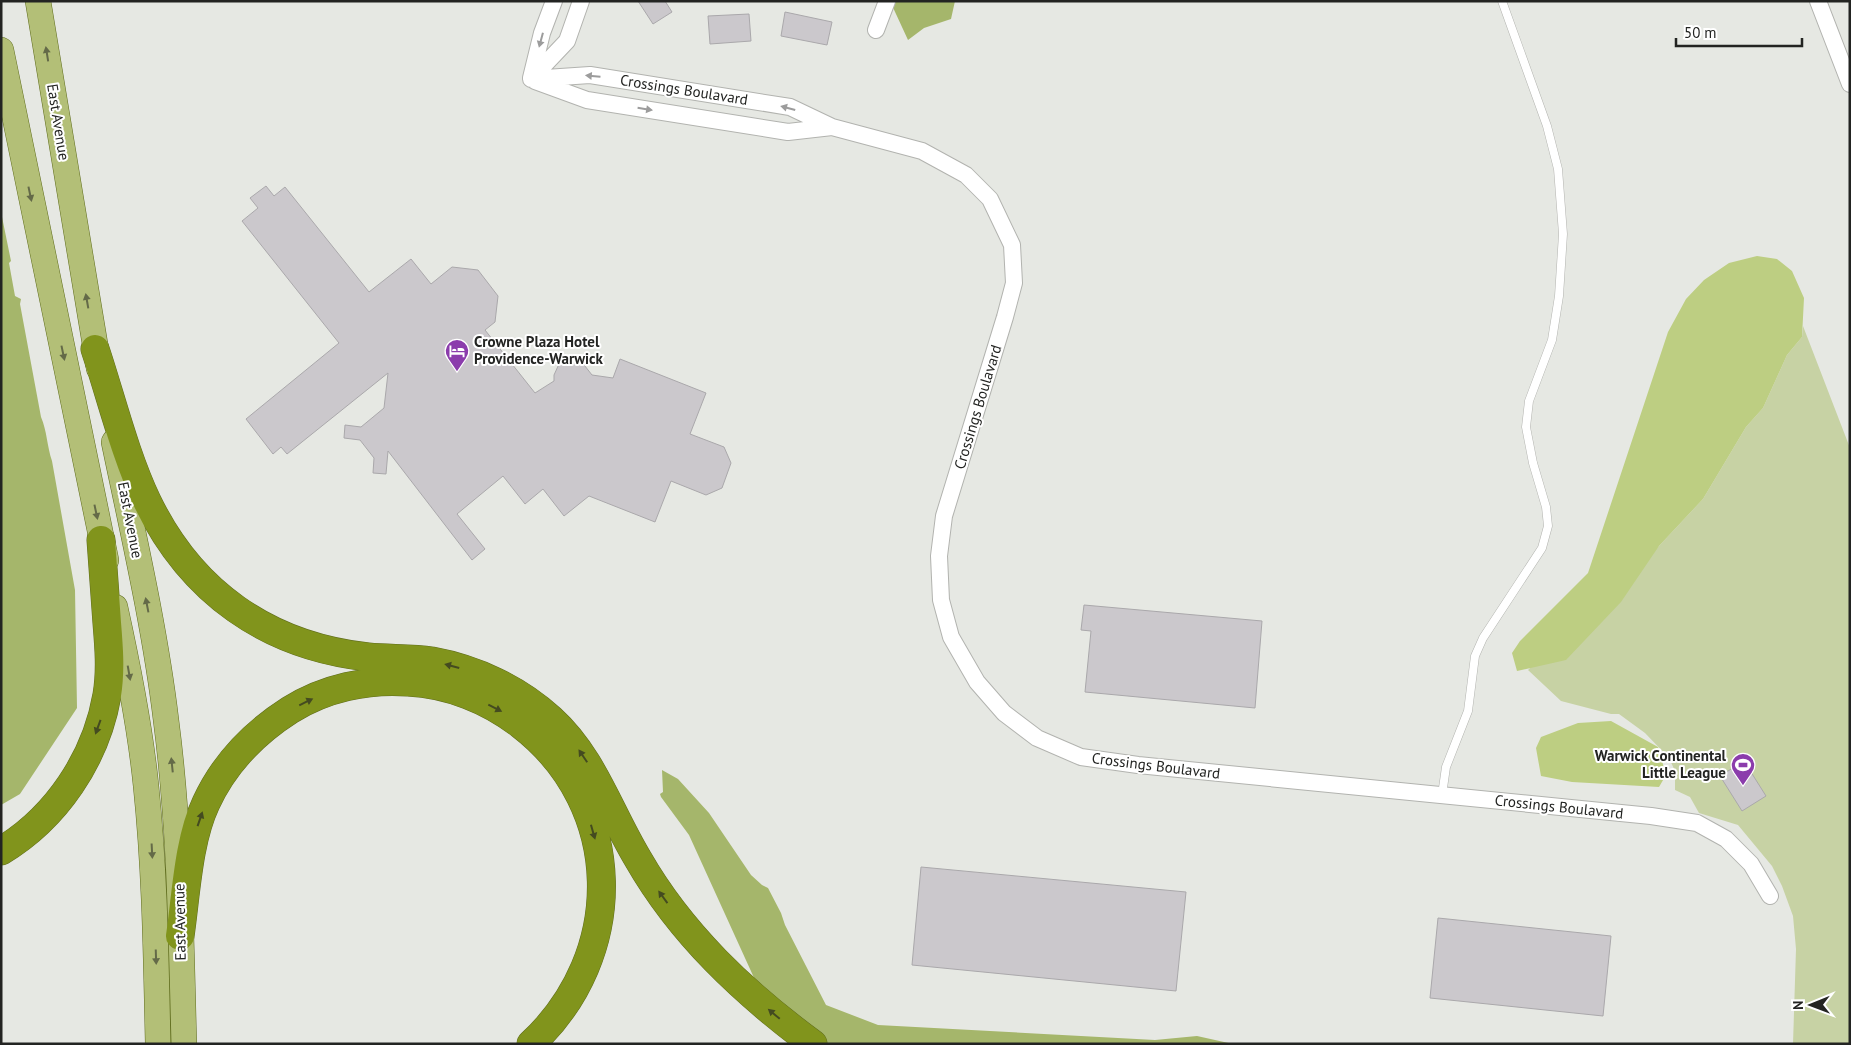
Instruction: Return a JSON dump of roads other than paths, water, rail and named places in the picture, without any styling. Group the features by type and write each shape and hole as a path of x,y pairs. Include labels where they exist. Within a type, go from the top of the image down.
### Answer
{"highway":[{"path":"95,349 131,462 147,502 170,540 200,578 230,604 256,622 301,643 348,655 414,659 452,666 488,678 535,706 565,733 587,762 638,860 678,918 703,948 735,980 776,1016 813,1044"},
{"path":"1,851 38,822 63,796 82,766 103,714 107,694 109,658 101,540"},
{"path":"180,936 196,829 205,804 215,784 228,766 262,729 303,702 350,686 395,681 424,684 461,692 502,711 536,736 549,750 571,780 580,797 594,834 598,852 602,881 601,911 591,954 572,996 547,1029 531,1044"}],"main road":[{"name":"East Avenue","path":"38,1 95,349 157,658 166,719 178,840 184,1035"},
{"name":"East Avenue","path":"1,50 128,666 138,726 146,786 151,847 158,1044"},
{"path":"1,86 20,146"}],"street":[{"path":"531,79 542,33 554,1"},
{"path":"531,79 567,41 581,1"},
{"path":"876,30 886,1"},
{"path":"1818,1 1850,84"},
{"name":"Crossings Boulavard","path":"531,79 590,75 790,107 832,127 922,151 966,175 990,199 1012,245 1014,283 944,516 939,556 941,600 951,636 977,682 1004,713 1037,738 1081,757 1138,766 1651,816 1698,823 1726,839 1751,864 1770,896"},
{"name":"Crossings Boulavard","path":"531,79 587,100 730,123 788,132 832,127"}],"lane":[{"path":"1442,795 1446,767 1468,711 1475,656 1483,638 1542,548 1548,526 1546,507 1533,463 1526,427 1529,401 1552,340 1559,296 1563,234 1558,169 1547,126 1502,1"}],"place":[{"name":"Crowne Plaza Hotel Providence-Warwick","path":"457,372"},
{"name":"Warwick Continental Little League","path":"1743,786"}]}
